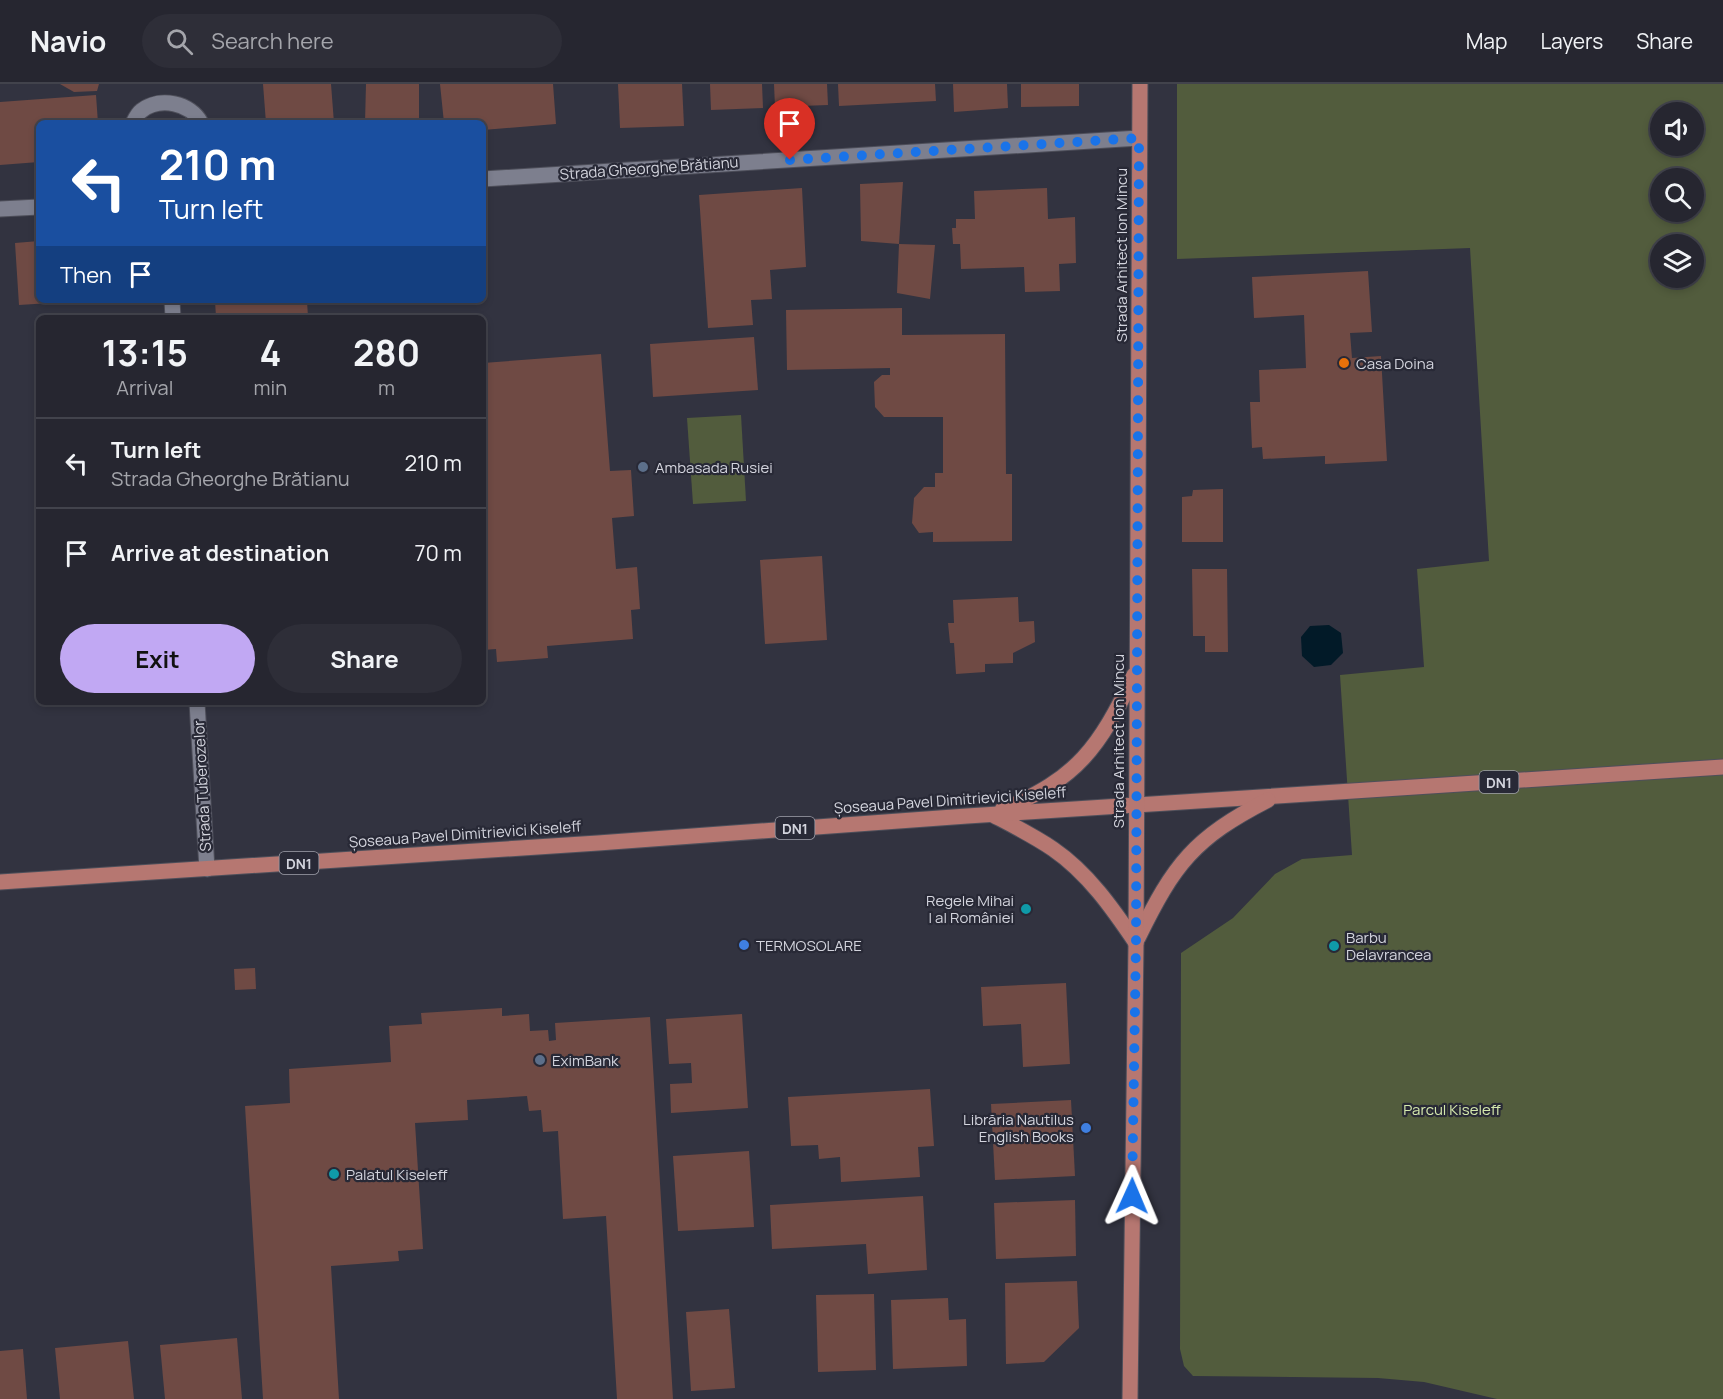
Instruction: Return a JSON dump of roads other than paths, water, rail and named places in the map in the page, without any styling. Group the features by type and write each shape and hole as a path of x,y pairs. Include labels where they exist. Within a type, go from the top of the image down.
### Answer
{"main road":[{"name":"Strada Arhitect Ion Mincu","path":"1130,1399 1136,943 1140,84"},
{"path":"993,814 1031,798 1057,783 1081,762 1100,738 1119,706 1136,670"},
{"name":"Șoseaua Pavel Dimitrievici Kiseleff","path":"0,882 1723,767"},
{"path":"993,814 1055,850 1080,872 1106,900 1136,943 1171,876 1192,850 1214,830 1275,796"}],"street":[{"path":"135,120 141,111 159,103 178,104 196,113 200,120"},
{"name":"Strada Gheorghe Brătianu","path":"486,179 1139,138"},
{"path":"0,209 36,207"},
{"name":"Strada Tuberozelor","path":"197,705 207,869"}],"water":[{"path":"1329,625 1341,633 1343,653 1331,665 1314,667 1302,656 1301,637 1310,626"}],"place":[{"name":"Casa Doina","path":"1344,363"},
{"name":"Ambasada Rusiei","path":"643,467"},
{"name":"Regele Mihai I al României","path":"1026,909"},
{"name":"TERMOSOLARE","path":"744,945"},
{"name":"Barbu Delavrancea","path":"1334,946"},
{"name":"EximBank","path":"540,1060"},
{"name":"Librăria Nautilus English Books","path":"1086,1128"},
{"name":"Palatul Kiseleff","path":"334,1174"}],"park label":[{"name":"Parcul Kiseleff","path":"1452,1109"}]}
